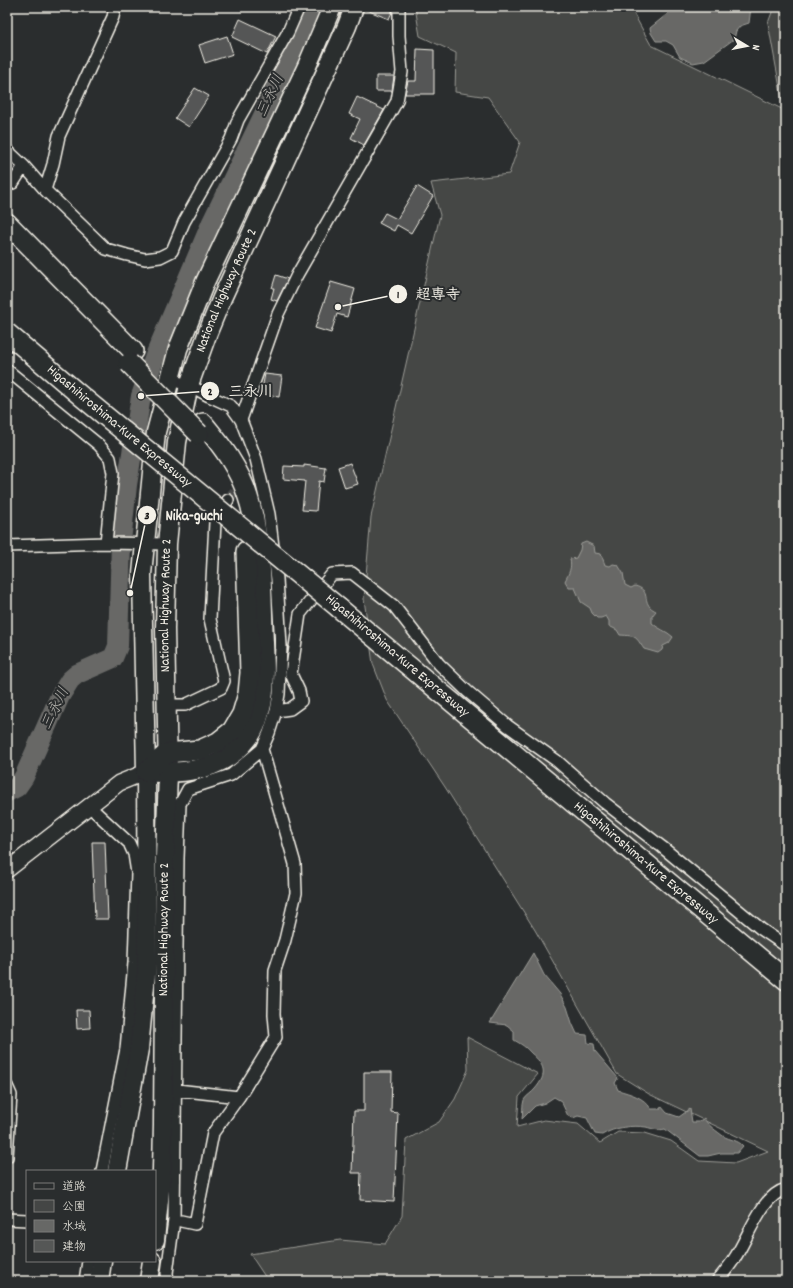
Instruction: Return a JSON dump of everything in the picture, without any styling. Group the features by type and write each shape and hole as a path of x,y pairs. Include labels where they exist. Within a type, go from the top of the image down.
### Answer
{"highway":[{"name":"National Highway Route 2","path":"117,1170 139,1049 147,964 146,772 142,574 156,432 178,349 205,282 307,66 332,7"},
{"name":"National Highway Route 2","path":"156,1230 162,1170 172,858 166,705 165,629 167,544 177,442 189,384 208,332 222,298 347,26 354,7"},
{"path":"7,223 131,357 201,428 221,444 236,468 248,497 256,526 263,608 265,675 258,720 248,738 236,751 208,767 168,773 146,772"},
{"path":"7,241 131,357"},
{"name":"Higashihiroshima-Kure Expressway","path":"7,333 786,980"},
{"path":"146,772 167,753 200,750 218,742 232,731 242,714 248,694 250,680 250,648 246,546 239,506 226,472 201,428"},
{"path":"99,1281 102,1262"},
{"path":"149,1281 152,1262"}],"main road":[{"path":"7,870 119,783 146,772"}],"street":[{"path":"45,190 53,164 59,136 113,17 115,7"},
{"path":"7,150 24,166 45,190 106,249 145,259 160,257 172,251 184,222 231,138 238,120 288,32 299,7"},
{"path":"241,420 278,314 298,275 397,101 402,72 399,36 399,7"},
{"path":"13,183 24,166"},
{"path":"7,370 99,445 110,458 113,473 106,543"},
{"path":"168,1281 174,1220 177,1090 172,858 180,804 188,788 231,775 262,749 276,711 279,694 280,646 277,579 269,514 258,466 241,420 231,406 209,396 189,384 170,380"},
{"path":"247,477 258,466"},
{"path":"166,705 185,705 221,688 224,681 210,619 215,522 228,500"},
{"path":"7,546 106,543 167,544"},
{"path":"276,711 290,709 301,701 299,691 292,674 300,614 332,574 352,573 394,606 439,664 467,691 508,726 557,761 760,929 786,946"},
{"path":"181,1221 195,1224 214,1133 239,1097 276,1037 274,1014 275,970 285,940 296,893 295,864 262,749"},
{"path":"89,806 129,843 134,854 137,874 134,963 126,1049 102,1170"},
{"path":"7,1086 11,1095 7,1157"},
{"path":"177,1090 239,1097"},
{"path":"717,1281 734,1259 767,1201 780,1191 786,1189"},
{"path":"7,1219 26,1220"},
{"path":"85,1281 88,1262"}],"green space":[{"path":"415,7 630,7 651,45 784,110 768,23 774,7 786,7 786,1281 268,1281 250,1254 340,1240 385,1244 402,1216 406,1140 439,1122 455,1099 468,1070 467,1037 538,1074 519,1097 517,1127 544,1120 578,1124 600,1143 618,1132 645,1133 671,1141 699,1161 736,1163 768,1151 649,1094 617,1074 535,930 445,787 387,700 373,664 364,599 371,517 440,215 431,183 509,174 520,142 488,97 455,92 456,53 420,36"}],"water":[{"path":"676,7 751,7 749,23 740,26 736,31 734,39 704,61 693,63 680,57 673,45 666,41 656,41 651,33 650,28"},
{"path":"586,542 594,546 595,553 601,554 605,565 618,565 623,573 625,585 631,588 635,586 643,590 648,604 656,611 652,616 652,623 673,637 658,653 644,649 639,641 633,636 620,635 617,630 609,626 609,621 606,616 597,618 592,613 590,608 581,602 575,588 569,588 565,581 569,573 571,562 570,559 576,558 581,544"},
{"path":"533,953 544,975 560,994 567,1007 577,1034 587,1035 588,1043 594,1044 595,1051 618,1078 615,1083 618,1090 641,1099 651,1109 660,1109 661,1106 667,1113 679,1117 690,1109 692,1122 699,1122 704,1118 723,1136 741,1144 743,1146 737,1153 721,1153 700,1156 665,1129 658,1130 635,1126 618,1128 602,1135 595,1134 587,1118 578,1116 573,1118 568,1116 561,1101 554,1097 545,1103 535,1106 522,1119 524,1100 542,1079 542,1066 536,1057 514,1040 514,1031 507,1025 490,1023"}],"building":[{"path":"364,7 392,7 392,12 389,19 364,9"},
{"path":"240,19 276,36 267,54 232,37"},
{"path":"227,36 233,54 205,63 199,45"},
{"path":"417,49 434,50 434,94 405,94 408,81 416,81"},
{"path":"376,76 394,76 392,91 376,91"},
{"path":"195,88 209,96 189,127 175,118"},
{"path":"357,97 384,110 364,145 351,138 360,119 349,114"},
{"path":"417,186 433,196 411,233 397,225 394,231 379,223 385,213 397,219"},
{"path":"276,275 288,279 277,301 271,299 274,288 272,288"},
{"path":"331,282 355,289 347,317 337,314 331,333 315,328"},
{"path":"265,374 282,376 279,397 261,394"},
{"path":"350,463 358,484 345,488 338,467"},
{"path":"304,465 326,468 324,482 319,481 316,511 302,510 305,481 283,479 284,466 304,467"},
{"path":"92,842 105,842 108,919 95,919"},
{"path":"76,1010 89,1010 90,1028 77,1029"},
{"path":"364,1072 392,1072 391,1112 398,1113 394,1202 360,1200 361,1173 352,1173 354,1111 364,1111"}],"waterway":[{"name":"三永川","path":"7,792 17,787 24,777 60,696 70,680 77,674 113,658 118,646 121,542 127,485 141,396 155,356 212,222 266,110 313,7"}],"tunnel":[{"path":"7,190 13,183"},
{"path":"228,500 245,479"}],"place":[{"name":"超専寺","path":"338,307"},
{"name":"三永川","path":"141,396"},
{"name":"Nika-guchi","path":"130,593"}]}
